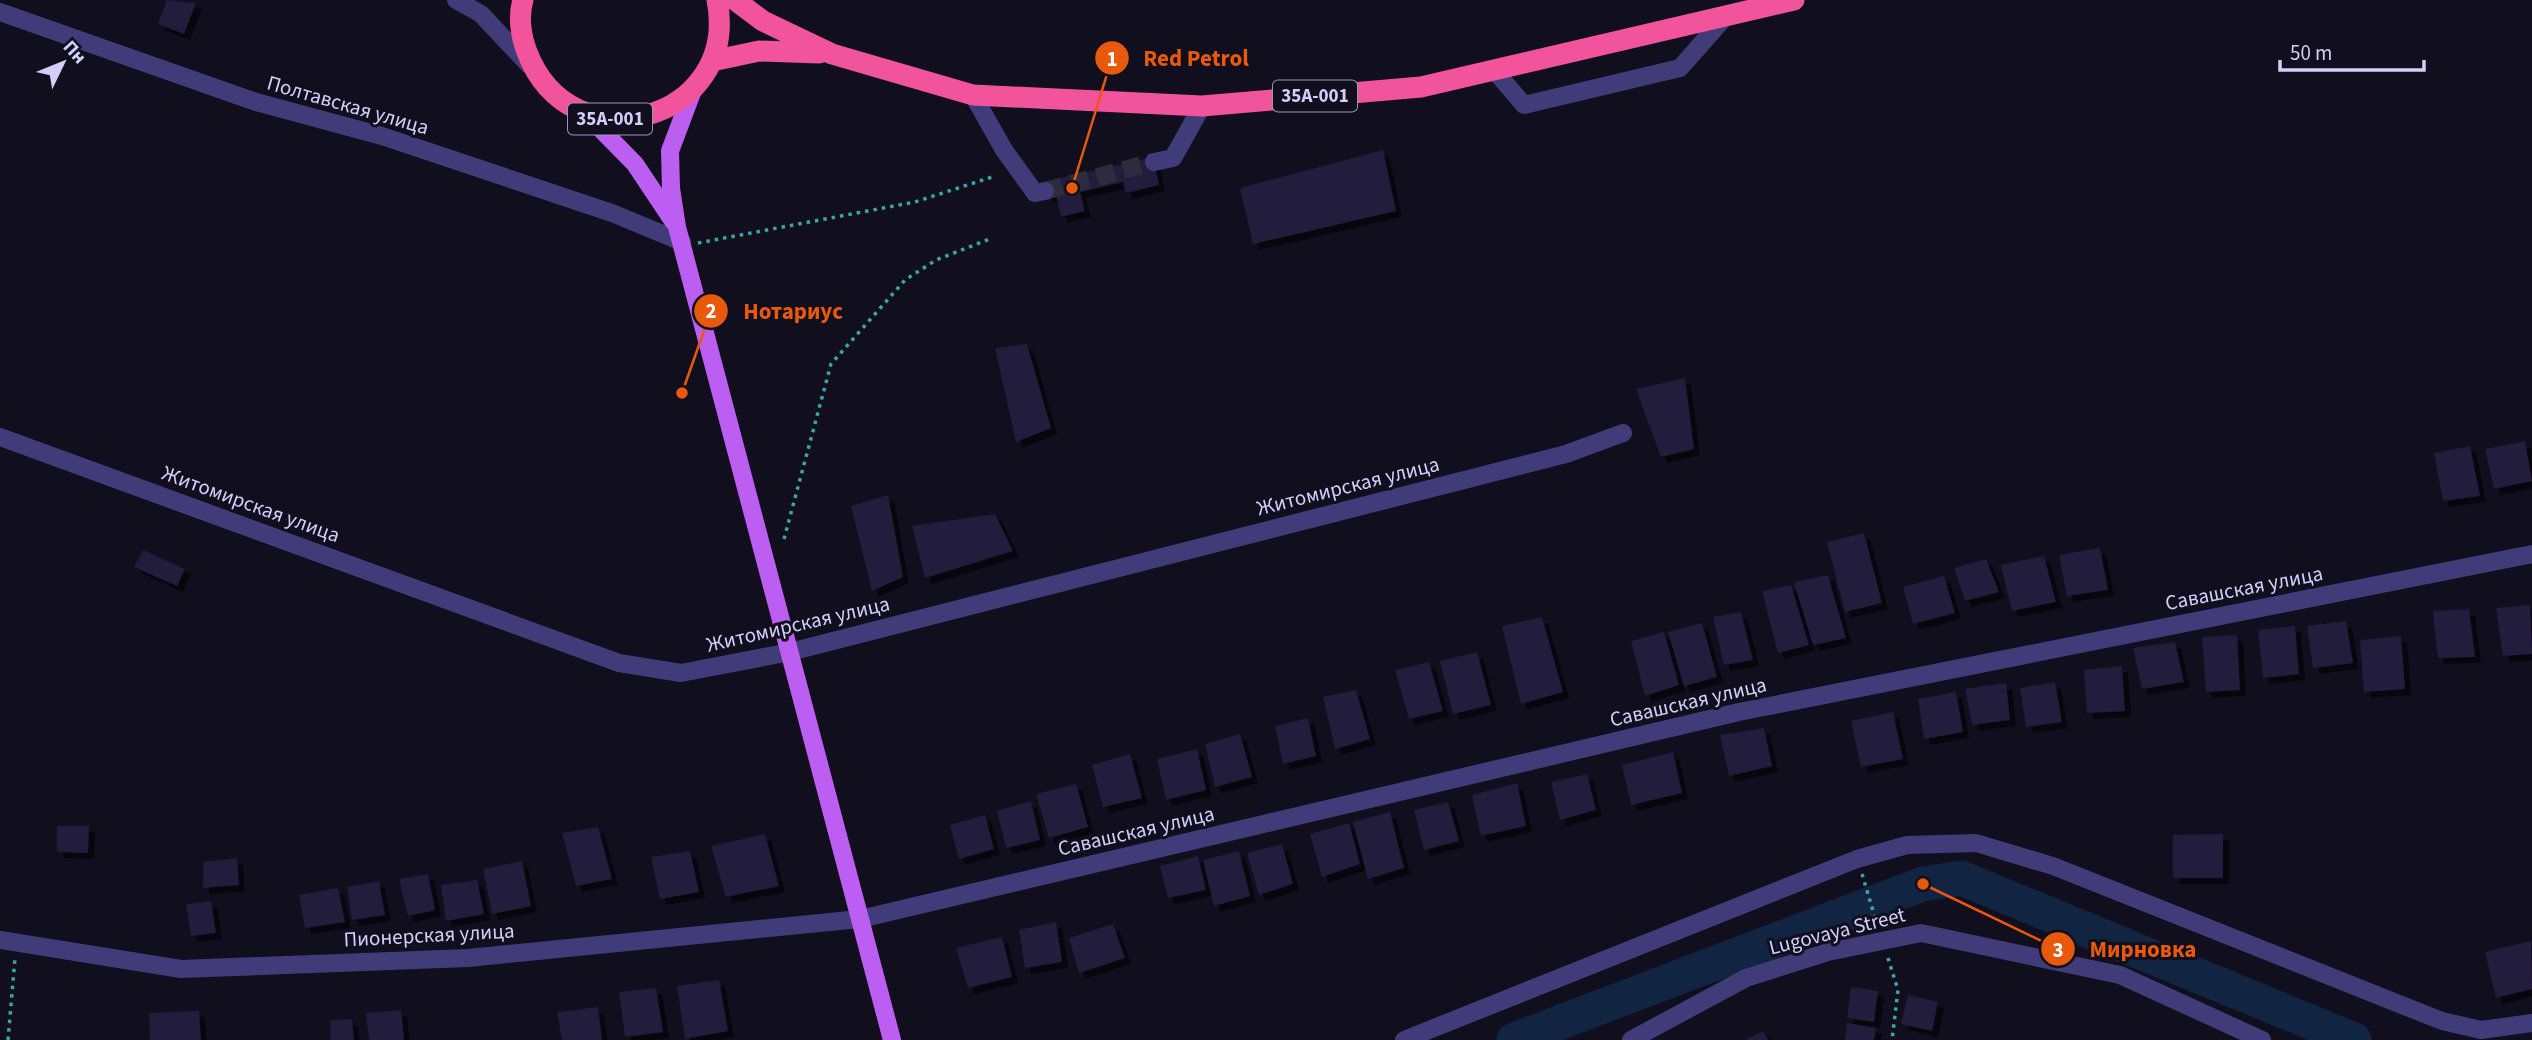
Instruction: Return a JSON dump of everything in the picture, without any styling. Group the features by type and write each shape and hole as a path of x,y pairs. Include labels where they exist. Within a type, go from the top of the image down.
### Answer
{"highway":[{"name":"35А-001","path":"523,0 522,40 534,71 557,97 586,114 615,120 643,118 670,107 693,90 712,61 721,21 717,0"},
{"name":"35А-001","path":"736,0 763,21 832,54 973,95 1202,106 1421,87 1794,0"},
{"name":"35А-001","path":"712,61 760,51 832,54"}],"main road":[{"path":"693,90 670,151 671,188 680,235 892,1040"},
{"path":"586,114 635,164 680,235"}],"street":[{"path":"456,0 481,14 534,71"},
{"name":"Полтавская улица","path":"0,12 256,102 382,136 680,235"},
{"path":"1494,69 1524,105 1680,68 1726,16"},
{"path":"973,95 1004,150 1035,193 1045,191"},
{"path":"1154,162 1173,158 1202,106"},
{"name":"Житомирская улица","path":"0,437 619,663 681,673 790,652 1566,454 1623,433"},
{"name":"Савашская улица","path":"860,919 1739,712 2532,554"},
{"path":"1404,1040 1857,859 1907,845 1976,843 2053,866 2442,1021 2485,1035 2532,1023"},
{"name":"Пионерская улица","path":"8,941 181,968 468,958 860,919"},
{"name":"Lugovaya Street","path":"1631,1040 1746,978 1881,936 1921,933 2120,975 2262,1040"}],"path":[{"path":"680,235 704,243 915,202 992,177"},
{"path":"784,539 831,363 905,280 936,260 992,238"},
{"path":"1857,859 1898,990 1892,1040"},
{"path":"8,941 8,1040"}],"building":[{"path":"167,0 196,3 184,34 158,24"},
{"path":"1383,150 1396,211 1253,244 1240,188"},
{"path":"1153,157 1159,185 1126,193 1123,182 1080,192 1085,211 1061,217 1056,195 1047,197 1043,182"},
{"path":"1027,344 1051,428 1016,442 995,348"},
{"path":"1685,378 1694,449 1661,457 1636,389"},
{"path":"2525,441 2532,481 2494,489 2485,449"},
{"path":"2470,446 2480,496 2443,501 2434,453"},
{"path":"888,495 903,577 872,591 851,506"},
{"path":"995,514 1013,551 925,578 912,526"},
{"path":"1864,533 1882,603 1845,612 1827,542"},
{"path":"2100,548 2108,590 2067,596 2059,555"},
{"path":"143,550 185,569 177,586 134,567"},
{"path":"2044,556 2056,602 2012,611 2001,565"},
{"path":"1986,559 1999,592 1965,601 1954,568"},
{"path":"1828,575 1846,638 1813,645 1794,582"},
{"path":"1944,576 1955,613 1913,624 1903,587"},
{"path":"1791,585 1809,645 1778,653 1762,591"},
{"path":"2530,605 2532,654 2503,656 2496,608"},
{"path":"2469,609 2475,657 2438,658 2433,611"},
{"path":"1741,612 1753,660 1724,665 1713,617"},
{"path":"1542,617 1563,692 1521,704 1502,626"},
{"path":"2346,621 2353,663 2313,668 2307,626"},
{"path":"1702,623 1717,677 1684,686 1668,632"},
{"path":"2295,626 2299,674 2263,678 2258,630"},
{"path":"1664,632 1679,685 1645,696 1631,641"},
{"path":"2237,635 2240,690 2206,692 2202,637"},
{"path":"2401,636 2405,689 2364,692 2360,640"},
{"path":"2175,642 2184,682 2142,689 2133,648"},
{"path":"1477,652 1491,705 1453,714 1440,661"},
{"path":"1429,662 1443,711 1409,719 1395,670"},
{"path":"2122,666 2125,711 2087,713 2084,670"},
{"path":"2055,682 2062,722 2026,727 2020,688"},
{"path":"2006,683 2010,720 1972,725 1965,689"},
{"path":"1356,690 1370,739 1335,749 1323,697"},
{"path":"1956,692 1963,732 1924,739 1918,699"},
{"path":"1893,712 1903,759 1861,767 1851,721"},
{"path":"1308,718 1316,756 1283,764 1275,726"},
{"path":"1764,728 1772,766 1729,776 1720,735"},
{"path":"1240,734 1252,777 1215,787 1205,744"},
{"path":"1197,749 1206,790 1166,800 1157,759"},
{"path":"1673,752 1682,793 1631,805 1622,765"},
{"path":"1130,754 1142,798 1103,807 1092,765"},
{"path":"1587,774 1596,810 1560,820 1551,782"},
{"path":"1517,783 1526,826 1481,836 1472,795"},
{"path":"1076,784 1088,827 1049,838 1036,794"},
{"path":"1031,801 1040,840 1006,848 997,811"},
{"path":"1448,802 1459,841 1424,850 1414,810"},
{"path":"1390,812 1404,868 1368,879 1353,822"},
{"path":"985,815 994,849 959,859 950,825"},
{"path":"1349,823 1360,864 1322,877 1310,834"},
{"path":"57,826 89,826 88,853 57,852"},
{"path":"598,827 612,879 576,886 562,833"},
{"path":"765,834 779,886 726,897 711,846"},
{"path":"2223,834 2223,878 2173,878 2173,835"},
{"path":"1282,844 1293,884 1259,895 1247,853"},
{"path":"690,851 699,892 660,899 651,857"},
{"path":"1239,851 1250,896 1214,906 1203,860"},
{"path":"1198,856 1206,890 1168,898 1160,866"},
{"path":"237,858 239,885 203,888 203,862"},
{"path":"522,861 531,906 492,914 483,869"},
{"path":"428,874 435,910 408,916 399,879"},
{"path":"477,880 484,914 446,921 441,885"},
{"path":"379,881 385,915 352,920 347,887"},
{"path":"338,888 345,922 305,928 299,895"},
{"path":"211,901 216,933 191,936 186,904"},
{"path":"1056,922 1062,962 1025,968 1019,930"},
{"path":"1113,924 1125,958 1079,973 1069,938"},
{"path":"1002,937 1012,977 968,988 956,948"},
{"path":"2531,941 2532,989 2496,998 2485,952"},
{"path":"719,980 728,1031 685,1039 677,986"},
{"path":"1851,987 1878,991 1874,1022 1847,1018"},
{"path":"656,988 663,1032 625,1037 619,992"},
{"path":"1908,995 1938,1002 1932,1031 1901,1024"},
{"path":"598,1007 602,1040 562,1040 557,1012"},
{"path":"401,1010 404,1040 369,1040 366,1013"},
{"path":"199,1011 201,1040 150,1040 149,1013"},
{"path":"352,1019 354,1040 331,1040 330,1020"},
{"path":"1847,1023 1876,1028 1874,1040 1845,1040"},
{"path":"1763,1031 1768,1040 1745,1040"}],"waterway":[{"path":"1514,1040 1923,884 1961,878 2354,1040"}],"tunnel":[{"path":"1045,191 1154,162"}],"place":[{"name":"Red Petrol","path":"1072,188"},
{"name":"Нотариус","path":"682,393"},
{"name":"Мирновка","path":"1923,884"}]}
